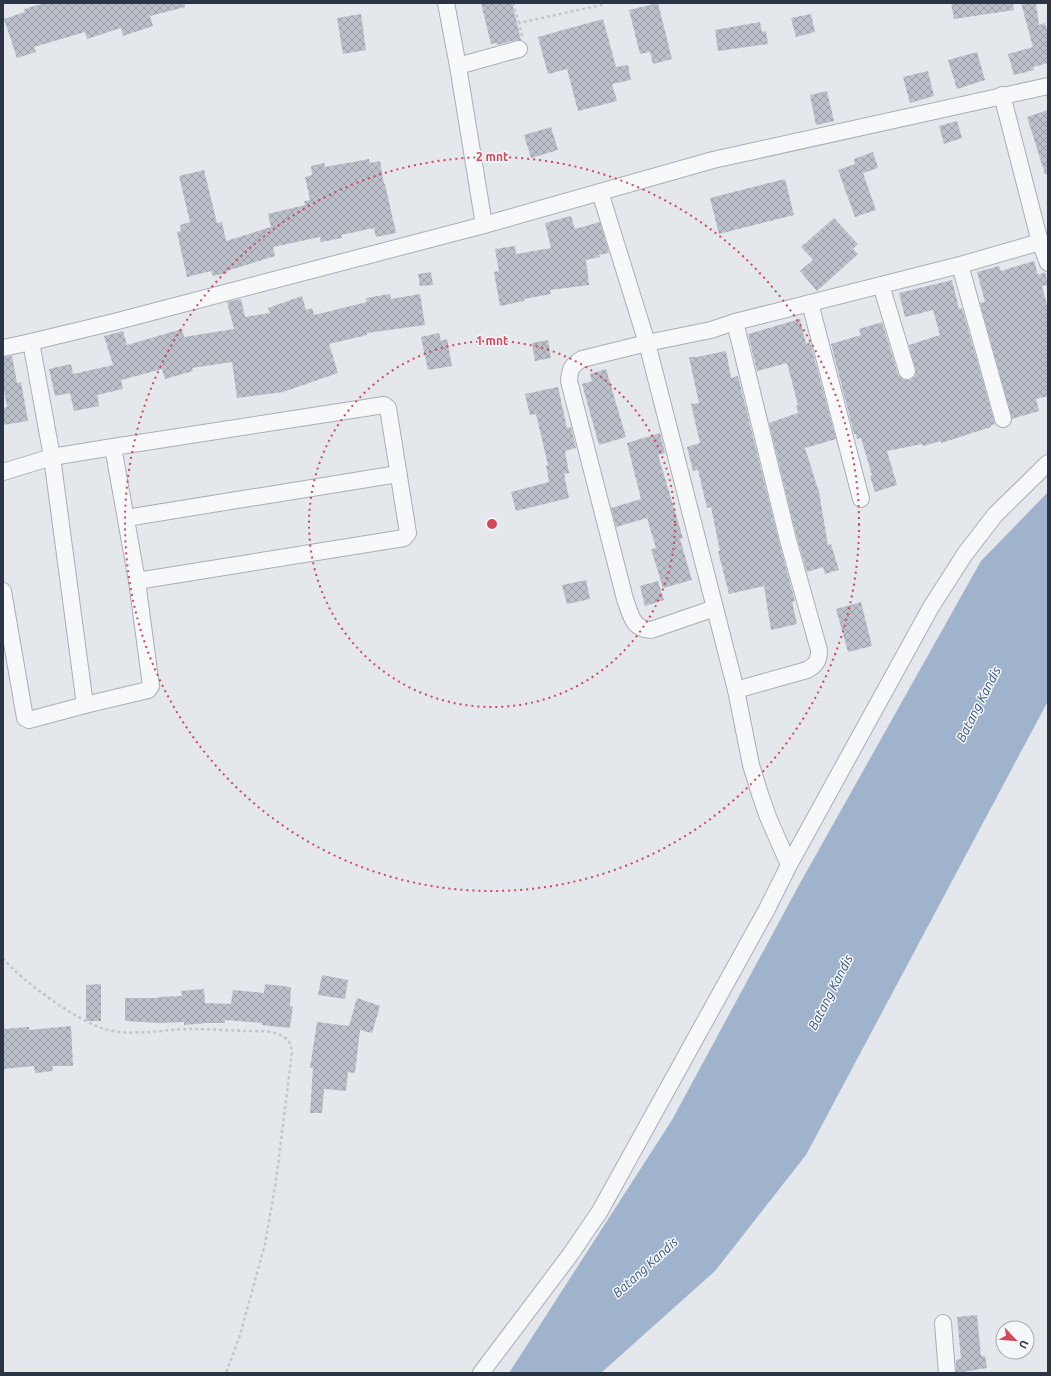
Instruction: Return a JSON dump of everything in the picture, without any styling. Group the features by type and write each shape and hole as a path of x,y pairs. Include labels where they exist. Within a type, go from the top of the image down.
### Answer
{"street":[{"path":"446,3 484,225"},
{"path":"458,66 519,49"},
{"path":"3,348 484,225 713,160 1048,86"},
{"path":"1002,95 1040,242 1048,263"},
{"path":"600,192 647,343 736,690 751,765 768,817 790,865"},
{"path":"714,608 652,630 638,627 633,621 623,592 569,381 570,370 575,363 582,359 647,343 711,330 735,322 960,265 1040,242"},
{"path":"960,265 1003,419"},
{"path":"881,285 908,371"},
{"path":"810,303 861,499"},
{"path":"735,322 788,540 819,650 819,659 815,666 807,670 736,690"},
{"path":"31,342 52,457 85,705"},
{"path":"3,472 52,457 384,405 388,408 408,533 404,538 137,580"},
{"path":"3,591 25,718 29,720 148,690 151,686 137,580 113,447"},
{"path":"481,1373 570,1255 600,1211 767,909 931,607 965,554 995,515 1048,463"},
{"path":"126,518 398,474"},
{"path":"943,1323 946,1373"}],"path":[{"path":"513,3 523,41 519,49"},
{"path":"519,23 605,3"},
{"path":"3,958 17,973 60,1006 90,1024 106,1030 120,1033 187,1029 268,1032 284,1037 290,1043 292,1052 276,1181 266,1244 240,1335 226,1373"}],"water":[{"name":"Batang Kandis","path":"1048,492 1048,701 806,1155 715,1271 601,1373 509,1373 672,1120 799,885 981,561"}],"building":[{"path":"45,3 185,3 185,7 150,16 153,26 123,36 121,28 87,39 85,32 34,47 36,52 17,58 4,19 25,12 24,9"},
{"path":"481,3 512,3 521,40 497,45 496,43 491,44"},
{"path":"658,3 672,59 653,64 650,52 640,54 629,10"},
{"path":"951,3 1013,3 1014,10 954,19"},
{"path":"1021,3 1036,3 1039,25 1045,23 1048,33 1048,63 1033,67 1034,70 1014,75 1008,54 1033,47"},
{"path":"361,14 366,50 343,54 337,18"},
{"path":"811,14 815,32 796,37 791,18"},
{"path":"603,19 616,67 628,65 631,80 612,84 617,101 578,111 567,69 548,74 538,37"},
{"path":"760,22 762,32 766,31 768,44 718,51 715,30"},
{"path":"977,52 985,80 957,89 948,60"},
{"path":"928,71 934,96 910,103 903,77"},
{"path":"827,91 834,121 816,125 810,95"},
{"path":"1048,110 1048,174 1045,174 1027,117"},
{"path":"957,121 962,138 944,144 939,126"},
{"path":"551,127 558,150 531,158 524,135"},
{"path":"873,152 878,168 863,173 876,210 855,217 838,170 855,164 854,159"},
{"path":"369,159 370,163 380,161 396,233 376,237 374,228 341,235 342,238 321,242 320,237 273,247 275,256 227,271 227,273 213,276 211,271 187,277 177,232 181,231 180,225 190,222 179,176 204,170 217,223 222,222 226,241 271,227 268,214 305,205 304,201 310,200 305,177 312,175 311,166 324,163 325,167"},
{"path":"785,179 794,215 719,234 710,198"},
{"path":"571,216 575,229 600,222 609,253 599,255 600,257 586,260 589,285 550,290 551,294 524,299 524,301 500,306 494,272 499,271 495,249 515,246 516,254 551,248 545,223"},
{"path":"834,218 858,244 853,249 858,254 817,291 800,271 813,260 801,247"},
{"path":"1034,261 1038,275 1045,272 1048,284 1042,286 1048,309 1048,396 1036,399 1039,411 1012,419 980,303 985,302 977,272 999,266 1001,271"},
{"path":"431,272 433,285 420,286 418,274"},
{"path":"952,280 959,309 962,308 995,424 991,425 991,427 941,443 941,441 923,446 922,444 887,451 897,485 875,492 870,476 872,475 861,438 857,439 856,434 854,434 831,344 861,335 859,329 882,322 898,374 904,380 910,380 916,373 909,345 940,335 933,310 905,317 899,293"},
{"path":"390,294 391,299 420,294 425,325 367,333 367,335 329,344 338,373 283,392 237,398 232,362 192,368 193,371 165,379 162,369 121,380 123,389 97,395 99,406 74,411 70,393 55,396 49,369 71,364 73,374 113,365 104,336 123,331 127,345 182,329 184,337 234,329 227,302 241,299 245,317 270,313 268,308 302,296 306,310 312,308 314,315 367,302 366,298"},
{"path":"800,319 806,344 810,342 836,439 805,448 819,492 828,545 831,544 839,570 825,574 823,567 807,572 797,538 769,423 798,413 796,406 798,405 787,363 757,371 748,334"},
{"path":"439,333 441,341 447,339 452,366 428,370 421,337"},
{"path":"548,340 551,358 535,361 532,343"},
{"path":"726,351 731,378 738,376 795,601 792,602 797,624 771,630 764,586 729,594 718,551 720,551 711,507 707,508 698,470 693,471 687,447 700,443 691,404 699,403 689,357 697,357"},
{"path":"12,356 17,383 21,382 28,421 3,425 3,408 7,407 3,384 3,357"},
{"path":"606,369 626,437 599,445 582,384 592,381 590,374"},
{"path":"558,387 567,428 571,427 576,448 565,451 569,473 564,474 569,498 516,511 511,492 549,482 546,465 548,465 536,414 530,415 525,394"},
{"path":"660,433 665,453 658,455 683,538 680,539 692,580 663,588 651,549 656,548 647,518 616,527 611,508 641,499 627,443"},
{"path":"586,580 590,599 567,604 562,585"},
{"path":"658,581 664,600 645,606 640,586"},
{"path":"861,602 872,646 848,652 836,609"},
{"path":"322,975 348,980 345,999 318,995"},
{"path":"101,984 101,1021 86,1021 86,985"},
{"path":"265,984 291,987 290,1006 293,1006 290,1028 262,1025 262,1023 225,1020 225,1023 184,1025 184,1022 160,1023 125,1021 125,998 182,996 181,991 204,989 205,1003 231,1004 233,990 264,993"},
{"path":"357,998 380,1006 372,1033 360,1030 355,1073 348,1072 346,1091 324,1089 322,1113 310,1113 313,1068 310,1068 317,1022 349,1026"},
{"path":"71,1026 73,1066 52,1066 53,1071 35,1073 34,1066 3,1069 3,1029 29,1027 29,1030"},
{"path":"977,1315 981,1356 985,1356 987,1368 956,1373 956,1360 961,1359 957,1317"}]}
